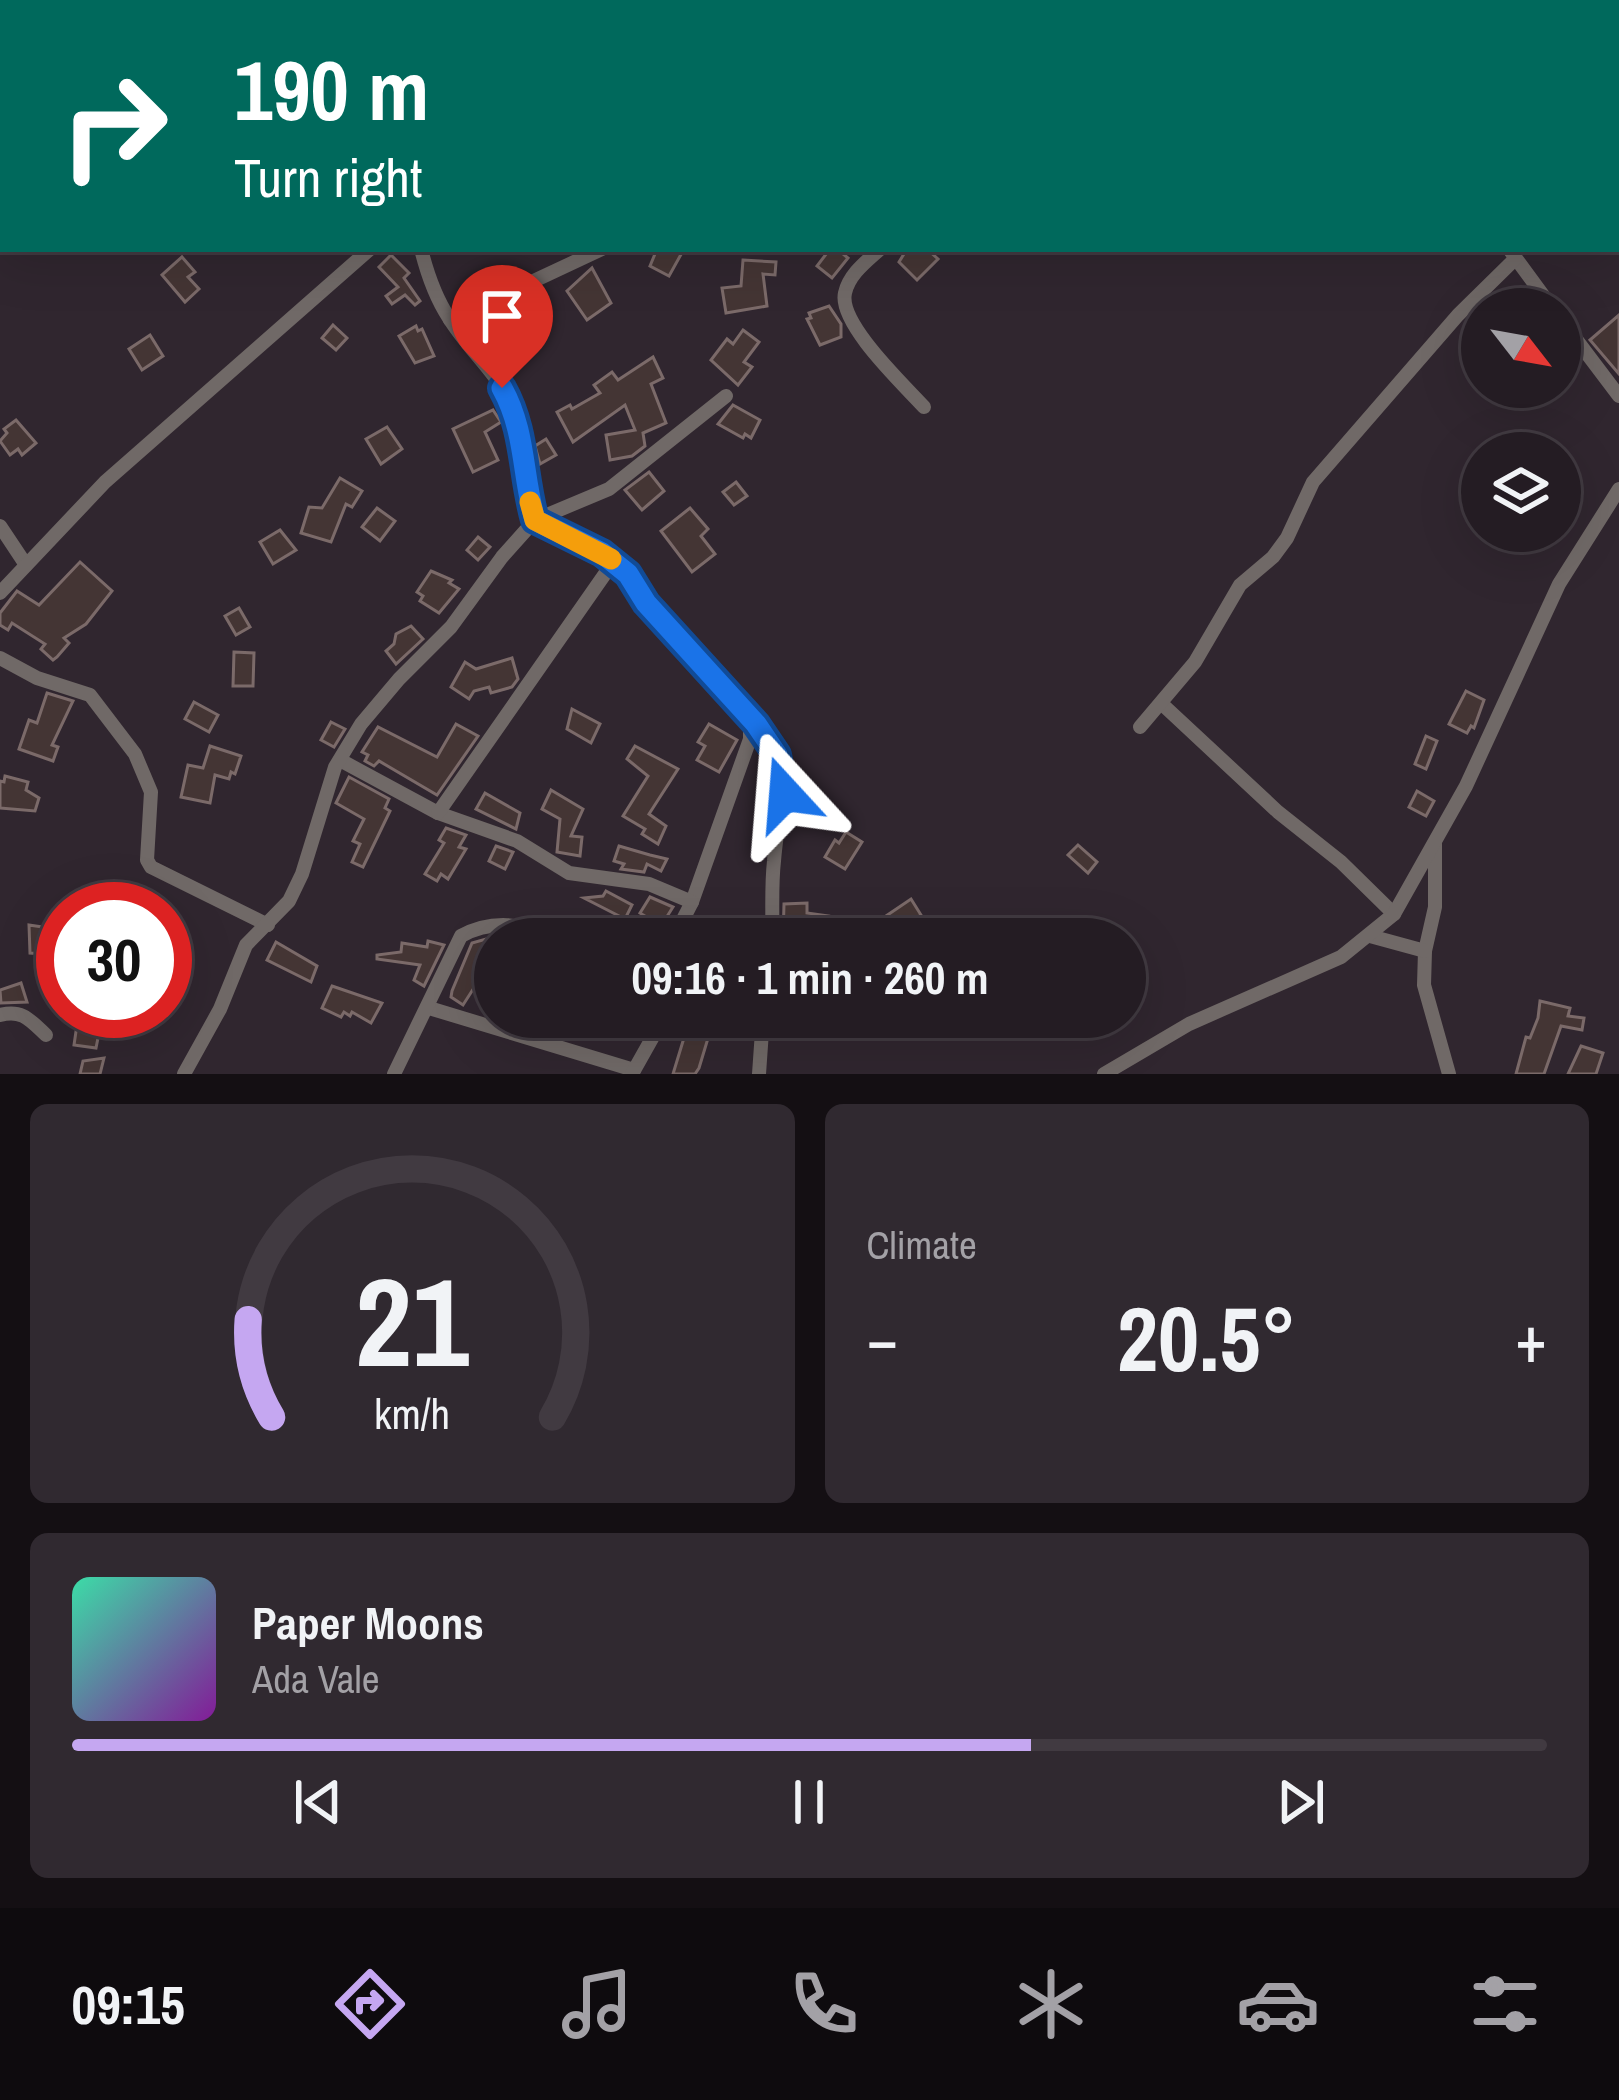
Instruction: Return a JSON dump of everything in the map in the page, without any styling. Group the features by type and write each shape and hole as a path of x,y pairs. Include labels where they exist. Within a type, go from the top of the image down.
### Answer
{"street":[{"path":"0,593 105,482 367,252"},
{"path":"422,252 433,290 450,320 513,408 523,440 535,520 614,561 777,755 785,794 774,861 773,918"},
{"path":"450,320 596,252"},
{"path":"877,252 855,273 845,290 844,306 861,336 924,407"},
{"path":"1140,727 1196,662 1240,585 1287,538 1313,482 1512,254 1537,288"},
{"path":"1581,346 1619,396"},
{"path":"184,1074 220,1009 246,945 289,901 340,760 374,709 451,627 502,556 535,520 609,489 726,396"},
{"path":"1104,1074 1189,1024 1341,957 1394,914 1435,844 1559,584 1619,489"},
{"path":"0,526 26,565"},
{"path":"438,813 614,561"},
{"path":"0,658 37,678 90,695 136,754 151,793 147,860 152,867 268,925"},
{"path":"1162,704 1394,914"},
{"path":"684,918 750,739 744,715"},
{"path":"340,760 438,813 517,841 569,874 649,884 692,902"},
{"path":"1435,844 1435,907 1425,951 1429,1008 1449,1074"},
{"path":"394,1074 461,936 474,929"},
{"path":"1370,936 1425,951"},
{"path":"428,1008 633,1072 652,1038"},
{"path":"0,1015 14,1011 36,1026"},
{"path":"759,1074 762,1038"}],"building":[{"path":"656,252 682,252 669,276 650,266"},
{"path":"828,252 841,252 848,258 832,278 817,266"},
{"path":"905,252 930,252 938,259 917,280 899,262"},
{"path":"391,255 409,273 404,278 420,301 415,305 405,295 392,304 386,296 398,287 379,267"},
{"path":"182,257 195,272 188,277 199,289 185,302 162,275"},
{"path":"743,260 776,262 775,275 763,274 767,306 726,313 722,288 741,286"},
{"path":"592,268 611,303 587,320 567,291"},
{"path":"829,306 841,324 841,337 820,345 807,319 809,313"},
{"path":"1619,315 1619,374 1590,340"},
{"path":"333,325 347,338 336,350 322,338"},
{"path":"416,326 422,329 434,356 415,363 399,336"},
{"path":"743,330 759,342 744,362 752,367 738,385 711,360 727,339 733,344"},
{"path":"150,335 163,356 142,370 129,349"},
{"path":"653,357 663,378 651,384 666,423 643,433 645,446 632,456 610,460 606,435 635,430 625,405 573,442 557,412 600,393 594,385 612,372 618,380"},
{"path":"733,405 760,420 751,438 718,424"},
{"path":"493,410 501,422 485,432 498,460 473,472 453,429"},
{"path":"16,420 36,443 22,455 18,449 10,455 0,441 7,433 4,429"},
{"path":"387,427 402,449 381,464 366,439"},
{"path":"546,439 556,455 540,464 535,446"},
{"path":"649,472 664,491 642,510 625,490"},
{"path":"340,478 362,491 352,507 346,504 331,542 301,533 309,507 322,508"},
{"path":"736,482 747,496 734,505 723,492"},
{"path":"377,508 395,521 380,541 362,527"},
{"path":"690,508 708,529 701,536 715,554 692,572 661,531"},
{"path":"280,530 296,550 273,564 260,542"},
{"path":"478,537 490,547 478,560 467,550"},
{"path":"80,562 112,591 86,624 64,638 69,643 57,657 53,660 41,649 45,644 12,623 8,630 0,625 0,613 17,591 39,605"},
{"path":"431,571 452,580 449,583 459,589 439,613 420,601 423,596 417,592"},
{"path":"239,608 250,627 236,635 225,616"},
{"path":"411,626 423,639 396,664 386,651 396,634"},
{"path":"234,652 254,653 253,686 233,686"},
{"path":"512,658 518,679 512,687 491,693 489,687 474,691 469,699 451,687 465,662 476,669"},
{"path":"1466,691 1484,700 1474,728 1467,733 1449,724"},
{"path":"47,693 73,701 52,745 58,747 53,761 19,749 29,720 37,723"},
{"path":"194,702 218,715 209,732 185,719"},
{"path":"572,709 600,724 591,743 567,729"},
{"path":"331,722 345,729 334,747 321,740"},
{"path":"456,724 478,736 437,795 379,761 374,766 365,761 368,755 362,752 378,727 437,757"},
{"path":"709,724 737,740 719,772 697,760 705,746 698,742"},
{"path":"1426,736 1437,741 1426,769 1415,764"},
{"path":"210,746 241,756 235,774 231,772 229,779 215,775 210,803 181,797 188,765 203,768"},
{"path":"635,746 678,769 649,814 666,826 658,844 623,816 648,776 627,759"},
{"path":"5,776 28,782 26,790 39,798 35,811 0,808 0,781"},
{"path":"349,777 389,799 385,808 390,811 363,867 352,862 360,844 353,841 364,819 336,803"},
{"path":"551,790 583,809 571,836 582,837 580,856 557,852 560,819 542,809"},
{"path":"1417,791 1434,801 1426,816 1409,807"},
{"path":"485,793 520,813 516,829 476,809"},
{"path":"446,828 466,835 459,847 466,849 448,879 441,874 437,881 425,874 444,843 439,840"},
{"path":"846,832 862,842 845,869 825,857"},
{"path":"1078,845 1097,862 1088,873 1068,855"},
{"path":"496,846 513,852 505,869 489,861"},
{"path":"619,846 667,859 661,871 647,864 644,872 621,869 624,864 614,861"},
{"path":"606,891 632,905 626,918 584,898 603,896"},
{"path":"650,897 673,907 666,918 640,913"},
{"path":"911,899 921,915 917,918 886,916"},
{"path":"807,903 807,913 829,918 784,918 784,904"},
{"path":"29,925 36,926 36,953 30,953"},
{"path":"428,941 444,945 424,986 414,980 420,965 377,959 377,955 401,952 402,943 427,947"},
{"path":"276,942 317,966 311,982 267,960"},
{"path":"472,943 474,988 463,1005 451,997"},
{"path":"21,983 27,1002 1,1003 0,990"},
{"path":"332,986 382,1003 371,1023 352,1012 341,1017 322,1008"},
{"path":"1540,1001 1570,1008 1568,1016 1584,1018 1582,1030 1561,1026 1544,1074 1516,1074 1526,1037 1530,1038 1538,1018"},
{"path":"75,1038 98,1038 96,1048 74,1045"},
{"path":"684,1038 708,1038 695,1074 673,1074"},
{"path":"1581,1046 1603,1053 1596,1074 1568,1074"},
{"path":"104,1058 100,1074 80,1074 83,1061"}],"slow traffic":[{"path":"530,502 535,520 611,559"}],"route":[{"path":"502,388 523,440 535,520 602,553 628,574 646,603 756,724 777,755 785,794"}]}
